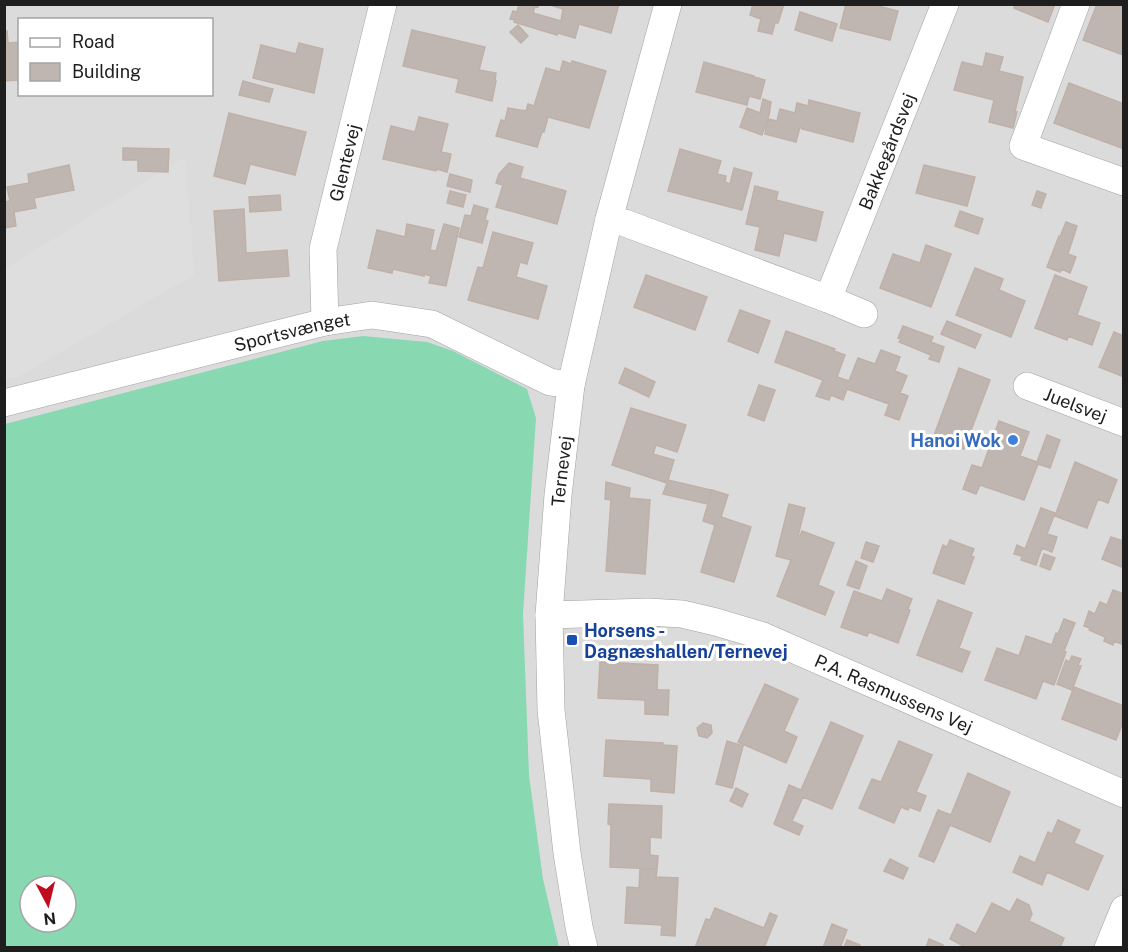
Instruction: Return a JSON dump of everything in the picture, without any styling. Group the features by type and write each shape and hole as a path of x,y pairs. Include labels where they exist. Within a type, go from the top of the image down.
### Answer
{"street":[{"name":"Glentevej","path":"325,322 323,249 383,4"},
{"name":"Ternevej","path":"585,948 579,927 567,853 551,710 549,615 558,495 571,385 609,219 668,4"},
{"name":"Bakkegårdsvej","path":"828,299 945,4"},
{"path":"1076,4 1023,146 1124,182"},
{"path":"609,219 864,314"},
{"name":"Sportsvænget","path":"4,403 325,322 372,315 432,324 550,382 571,385"},
{"name":"Juelsvej","path":"1027,386 1124,423"},
{"name":"P.A. Rasmussens Vej","path":"549,615 648,612 682,614 754,633 1124,794"},
{"path":"1108,948 1124,909"}],"shaded area":[{"path":"5,5 1123,5 1123,947 5,947"},
{"path":"185,157 194,275 18,377 5,380 5,269"}],"green space":[{"path":"363,336 427,342 453,351 527,389 536,418 523,614 529,775 543,879 559,947 5,947 5,424 323,341"}],"building":[{"path":"519,4 539,4 538,7 535,6 533,13 561,21 563,9 553,4 619,4 611,33 579,24 575,38 514,22 515,20 510,19 513,11 517,12"},
{"path":"753,4 784,4 772,34 758,31 761,19 750,15"},
{"path":"846,4 870,4 898,11 890,40 840,28"},
{"path":"1015,4 1055,4 1048,22 1014,8"},
{"path":"1097,4 1124,4 1123,55 1083,40"},
{"path":"800,12 837,24 832,41 795,30"},
{"path":"518,25 528,36 521,43 510,32"},
{"path":"412,30 485,47 479,70 496,73 492,101 456,92 459,79 403,66"},
{"path":"4,31 7,31 8,43 18,42 18,80 4,81"},
{"path":"299,43 323,49 314,93 253,78 261,45 296,54"},
{"path":"986,53 1003,57 999,71 1023,77 1013,128 989,122 994,100 954,90 962,62 983,67"},
{"path":"563,61 571,64 572,61 606,71 589,128 548,117 537,147 496,136 501,120 505,121 508,108 526,111 528,104 534,106 546,68 560,72"},
{"path":"704,62 765,80 760,99 749,96 747,105 696,92"},
{"path":"243,81 273,89 269,102 239,95"},
{"path":"1069,83 1124,104 1124,149 1054,123"},
{"path":"763,99 771,102 762,135 740,127 747,108 760,113"},
{"path":"809,100 860,113 853,142 800,127 796,142 765,134 768,119 777,121 780,109 795,113 797,103 808,106"},
{"path":"229,113 306,132 295,175 250,164 245,184 214,176"},
{"path":"419,117 448,124 441,152 451,154 447,172 383,159 391,126 415,132"},
{"path":"123,148 169,149 168,172 138,171 138,160 123,160"},
{"path":"680,149 721,161 717,174 726,176 725,182 730,184 734,168 752,173 742,210 668,191"},
{"path":"509,163 523,167 520,178 566,191 557,224 496,207 503,185 496,183 499,174"},
{"path":"69,165 74,190 34,198 36,208 14,212 16,226 4,228 4,202 10,201 7,187 29,183 28,174"},
{"path":"924,165 975,177 967,206 916,193"},
{"path":"450,174 472,180 470,192 447,186"},
{"path":"755,186 778,192 776,200 823,212 816,241 784,233 779,256 755,250 760,227 746,224"},
{"path":"450,191 466,195 463,207 447,203"},
{"path":"1037,191 1046,194 1041,208 1032,205"},
{"path":"280,195 281,210 250,212 249,197"},
{"path":"474,205 488,209 485,220 488,221 482,243 459,237 465,215 471,216"},
{"path":"244,209 246,253 287,250 289,276 219,281 214,211"},
{"path":"960,211 983,219 978,234 955,226"},
{"path":"1066,222 1077,226 1068,254 1076,257 1070,273 1062,269 1060,272 1047,267"},
{"path":"407,224 434,230 430,250 436,251 444,224 459,228 446,286 429,283 431,276 424,274 424,276 393,269 392,273 368,268 377,230 405,237"},
{"path":"493,232 533,243 527,264 520,262 516,277 547,286 538,319 468,300 478,267 483,268"},
{"path":"926,245 951,254 931,307 880,288 893,254 920,263"},
{"path":"975,268 1003,279 999,290 1025,301 1011,337 956,315"},
{"path":"646,275 707,297 695,330 634,307"},
{"path":"1055,275 1087,287 1077,315 1100,323 1092,345 1068,336 1067,340 1035,328"},
{"path":"740,310 770,321 758,353 728,341"},
{"path":"947,321 981,335 975,348 941,334"},
{"path":"903,326 933,337 931,342 944,347 939,362 929,359 931,355 899,342 901,339 898,338"},
{"path":"786,331 845,355 837,377 849,381 858,358 875,364 881,350 900,357 895,371 907,376 900,393 908,396 899,420 885,415 889,404 847,389 843,400 831,395 829,400 816,396 823,380 775,362"},
{"path":"1114,332 1124,336 1124,377 1099,367"},
{"path":"625,368 655,382 649,397 619,383"},
{"path":"959,368 990,380 964,449 933,438"},
{"path":"759,385 775,390 764,421 748,415"},
{"path":"631,408 686,425 677,452 656,445 653,454 674,460 668,480 711,490 708,504 663,494 667,483 612,465"},
{"path":"999,421 1029,432 1020,456 1037,462 1047,435 1060,440 1050,468 1038,464 1024,500 980,485 976,494 963,489 972,465 982,468"},
{"path":"1075,462 1117,480 1108,503 1098,499 1087,528 1055,516"},
{"path":"606,482 630,488 629,498 650,500 645,574 606,571 611,500 605,499"},
{"path":"712,490 728,495 721,517 751,527 734,582 701,572 715,525 703,521"},
{"path":"789,504 805,508 798,536 802,531 834,543 818,585 834,592 825,615 777,596 791,560 776,556"},
{"path":"1041,508 1055,513 1047,534 1057,537 1052,552 1042,548 1036,565 1021,560 1022,556 1014,554 1017,545 1025,549"},
{"path":"1111,537 1124,540 1124,568 1102,559"},
{"path":"950,540 974,549 971,556 974,557 964,584 933,573 943,545 947,547"},
{"path":"866,542 879,546 873,562 861,558"},
{"path":"1044,554 1055,558 1050,570 1040,566"},
{"path":"856,561 867,566 859,589 847,585"},
{"path":"887,589 912,599 898,643 869,632 867,636 841,627 854,591 882,601"},
{"path":"1113,590 1124,594 1124,645 1114,641 1113,645 1104,641 1105,637 1084,626 1089,611 1095,614 1100,602 1107,605"},
{"path":"938,600 972,613 959,648 970,652 962,672 917,655"},
{"path":"1064,619 1075,623 1064,651 1066,652 1054,685 1043,681 1036,699 985,680 997,648 1019,656 1026,636 1052,645"},
{"path":"1072,656 1081,659 1078,665 1081,666 1072,690 1057,684 1066,660 1069,662"},
{"path":"600,662 658,665 657,690 669,690 668,715 645,714 645,700 598,698"},
{"path":"765,684 798,699 784,731 797,737 786,763 738,742"},
{"path":"1074,687 1124,706 1124,719 1116,740 1062,719"},
{"path":"831,722 863,736 832,809 803,797 792,821 803,826 799,835 774,824 789,785 801,790"},
{"path":"703,723 711,725 712,733 707,738 699,736 697,728"},
{"path":"606,740 663,743 663,745 677,746 674,793 651,791 651,779 604,776"},
{"path":"727,741 743,746 732,788 716,784"},
{"path":"899,741 932,755 916,792 926,796 920,811 901,807 894,823 859,808 872,779 881,782"},
{"path":"968,773 1010,792 990,842 950,825 934,862 919,856 938,810 951,815"},
{"path":"736,788 748,794 742,807 730,801"},
{"path":"609,804 662,806 661,838 650,837 650,855 658,856 657,869 610,867"},
{"path":"1058,820 1080,830 1074,843 1103,856 1088,890 1047,872 1042,885 1013,872 1020,856 1035,863 1048,832 1052,834"},
{"path":"890,859 908,868 903,879 884,871"},
{"path":"640,869 657,869 656,877 678,878 675,936 661,935 662,925 625,923 627,887 639,888"},
{"path":"1017,899 1029,905 1032,914 1029,921 1064,938 1060,948 967,948 950,939 957,924 976,934 992,903 1010,912"},
{"path":"715,908 764,928 770,913 777,916 764,948 695,948 706,919 710,920"},
{"path":"832,924 847,930 840,948 823,948"},
{"path":"929,939 943,945 942,948 926,948"},
{"path":"847,940 860,945 859,948 844,948"}],"place":[{"name":"Hanoi Wok","path":"1013,440"},
{"name":"Horsens - Dagnæshallen/Ternevej","path":"572,640"}]}
